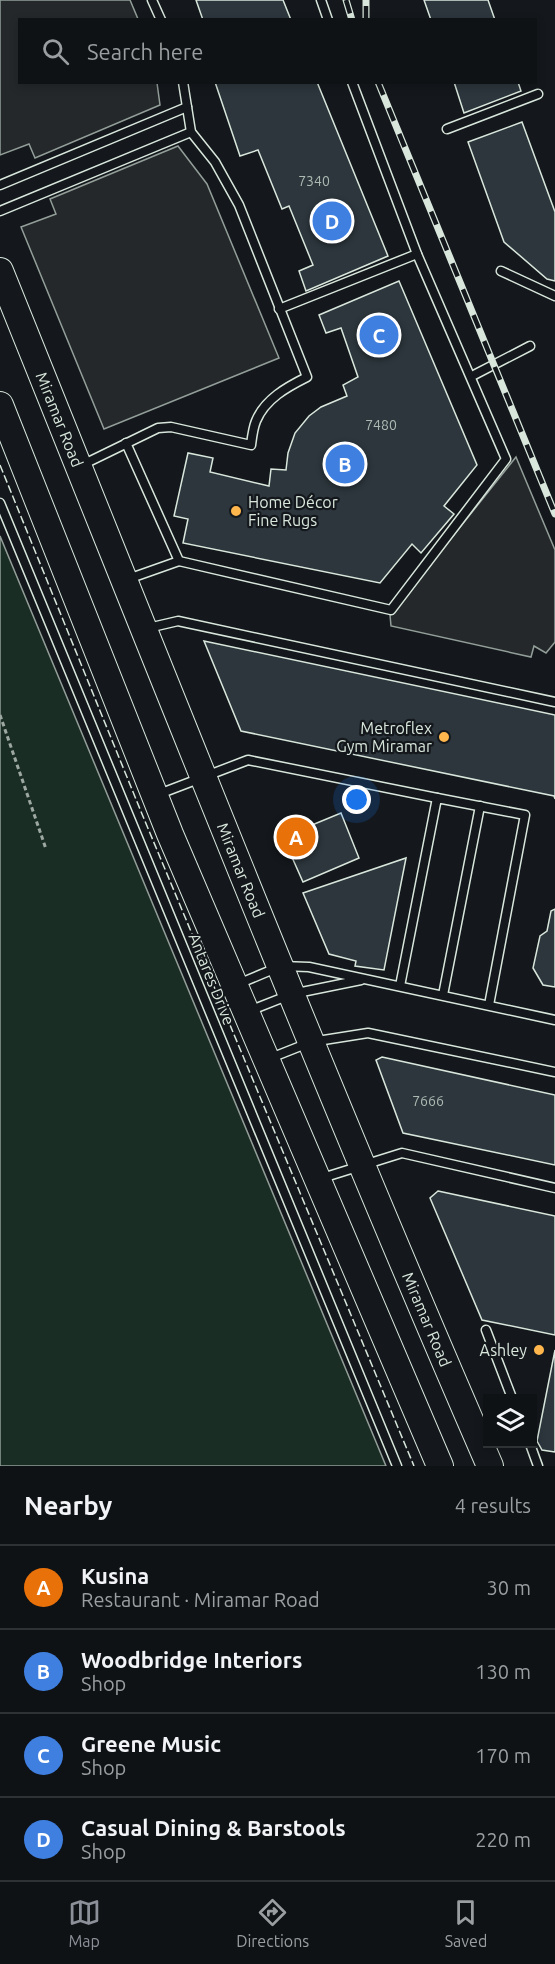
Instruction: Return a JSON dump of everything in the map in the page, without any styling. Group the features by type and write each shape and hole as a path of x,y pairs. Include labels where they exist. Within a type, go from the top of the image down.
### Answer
{"main road":[{"name":"Miramar Road","path":"0,271 311,1042 490,1466"},
{"path":"0,405 155,796 440,1466"}],"lane":[{"path":"152,0 160,18"},
{"path":"321,0 327,18"},
{"path":"79,466 158,428 171,427 250,445 256,420 268,403 284,389 307,377 239,206 215,162 191,132 183,84"},
{"path":"124,580 179,561 391,610 506,459 472,376 417,254 353,84"},
{"path":"447,129 538,94"},
{"path":"0,185 187,107"},
{"path":"0,211 191,132"},
{"path":"279,309 417,254"},
{"path":"501,271 555,296"},
{"path":"472,376 530,346"},
{"path":"126,443 179,561"},
{"name":"Antares Drive","path":"0,504 397,1466"},
{"path":"144,629 178,621 555,702"},
{"path":"155,796 248,760 525,815 489,1005"},
{"path":"400,986 437,798"},
{"path":"443,995 480,806"},
{"path":"235,985 280,966 309,967 555,1020"},
{"path":"247,1012 292,994 364,980"},
{"path":"267,1059 311,1042 368,1033 555,1072"},
{"path":"319,1180 402,1153 555,1188"},
{"path":"486,1330 510,1394"},
{"path":"532,1448 538,1466"}],"path":[{"path":"0,715 45,849"}],"green space":[{"path":"0,536 386,1466 0,1466"}],"shaded area":[{"path":"0,0 130,0 138,18 18,18 18,84 157,84 160,105 35,158 29,144 0,155"},
{"path":"178,146 207,184 279,358 104,429 21,227 56,214 50,199"},
{"path":"516,457 555,550 555,642 546,653 534,646 531,657 391,626 390,615"}],"building":[{"path":"196,0 283,0 290,18 202,18"},
{"path":"424,0 488,0 494,18 430,18"},
{"path":"216,84 318,84 388,256 306,291 299,271 313,265 289,206 282,209 258,150 240,156"},
{"path":"455,84 519,84 521,91 464,113"},
{"path":"522,122 555,212 555,281 547,279 504,242 468,142"},
{"path":"399,281 477,465 444,506 454,514 421,553 412,544 380,583 183,543 188,519 174,516 188,453 213,458 210,472 269,486 271,469 286,470 288,453 295,433 309,416 321,407 347,396 343,385 358,377 341,328 326,333 319,315"},
{"path":"204,641 555,715 555,799 554,796 241,731"},
{"path":"341,813 359,858 303,882 283,837"},
{"path":"406,858 384,970 355,966 356,961 329,954 303,893"},
{"path":"555,909 555,987 543,985 533,968 540,936 547,931 551,911"},
{"path":"382,1057 555,1095 555,1165 403,1133 376,1060"},
{"path":"438,1191 555,1216 555,1335 482,1320 430,1198"},
{"path":"555,1350 555,1452 542,1450 537,1441"}],"railway":[{"path":"346,0 351,18"},
{"path":"366,0 366,18"},
{"path":"379,84 555,514"}],"fence":[{"path":"0,465 142,814 414,1466"}],"place":[{"name":"Casual Dining & Barstools","path":"332,221"},
{"name":"Greene Music","path":"379,335"},
{"name":"Woodbridge Interiors","path":"345,464"},
{"name":"Home Décor Fine Rugs","path":"236,511"},
{"name":"Metroflex Gym Miramar","path":"444,737"},
{"name":"Kusina","path":"296,837"},
{"name":"Ashley","path":"539,1350"}]}
